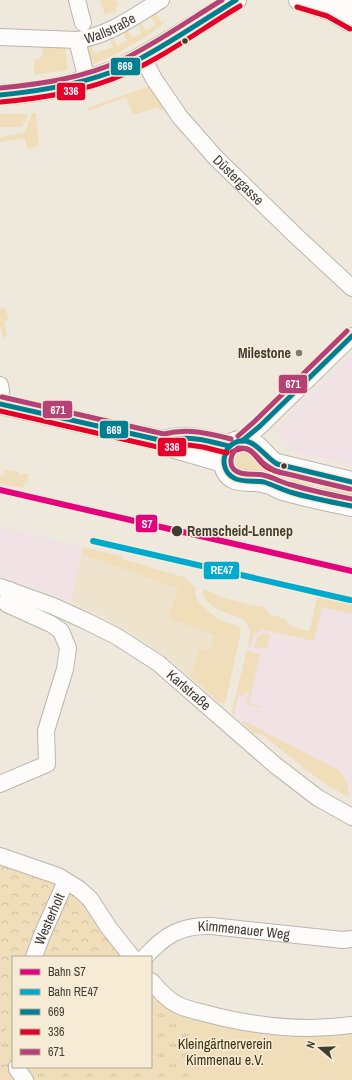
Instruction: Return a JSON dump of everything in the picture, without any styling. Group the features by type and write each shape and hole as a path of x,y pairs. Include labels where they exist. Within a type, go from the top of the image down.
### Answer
{"street":[{"path":"77,0 83,23"},
{"name":"Wallstraße","path":"0,37 77,40 87,39 119,26 143,7 161,0"},
{"path":"0,94 31,92 63,86 87,80 125,66 236,0"},
{"path":"299,0 332,3 352,7"},
{"path":"332,3 349,22 352,22"},
{"name":"Wallstraße","path":"77,40 87,80"},
{"name":"Düstergasse","path":"142,56 154,79 180,117 215,157 352,288"},
{"path":"352,336 260,426 232,450 225,468 229,475 237,480 267,483 282,490 352,506"},
{"path":"0,385 0,403 48,416 164,441 174,448 232,450 254,444 272,462 352,482"},
{"name":"Karlstraße","path":"0,784 47,764 46,732 65,669 68,648 61,631 51,624 7,604 5,589 53,606 86,621 116,636 158,663 287,775 318,798 352,817"},
{"path":"0,856 51,873 75,886 90,899 109,928 131,956"},
{"name":"Westerholt","path":"34,956 66,881"},
{"name":"Kimmenauer Weg","path":"146,956 168,936 184,928 199,926 343,940 352,939"},
{"path":"152,982 164,996 178,1006 222,1018 270,1026 306,1029 352,1025"},
{"path":"17,1068 25,1080"}],"shaded area":[{"path":"352,355 352,465 294,452 275,430"},
{"path":"0,527 83,547 71,602 0,577"},
{"path":"83,547 121,556 124,560 150,566 151,568 184,577 196,588 195,593 197,600 211,614 220,620 238,626 241,630 240,636 225,703 221,704 184,671 153,647 101,616 71,602"},
{"path":"318,594 352,602 352,797 305,769 232,714 254,619 309,631"}],"green space":[{"path":"100,0 116,0 118,6 116,7 117,11 105,15"},
{"path":"156,13 162,23 167,20 161,26 129,47 92,65 87,46 91,44 94,53 113,47 109,38 113,37 117,46 127,41 123,32 128,31 132,38 142,33 138,25 141,23 146,30 156,25 151,17"},
{"path":"65,44 68,70 34,75 34,60 39,59 42,55 43,50 40,46"},
{"path":"150,86 169,110 167,115 164,109 160,111 158,107 133,115 126,97 88,111 87,108"},
{"path":"32,113 36,113 39,146 27,149 25,138 0,142 0,137 24,133"},
{"path":"0,114 28,114 22,127 0,127"},
{"path":"5,307 9,320 4,322 7,336 3,338 0,325 0,308"},
{"path":"244,451 248,452 259,463 270,470 268,478 238,470 234,464 234,458 237,454"},
{"path":"5,469 10,470 9,472 11,473 12,470 19,472 19,475 22,473 29,474 27,484 23,483 24,488 0,484 0,475 4,476"},
{"path":"280,473 314,481 312,488 279,480"},
{"path":"325,484 352,490 352,498 323,491"},
{"path":"83,547 121,556 124,560 150,566 151,568 184,577 196,588 195,593 197,600 211,614 220,620 238,626 241,630 240,636 225,703 221,704 190,676 200,648 209,651 214,635 168,618 178,589 82,554"},
{"path":"204,589 224,598 265,607 270,615 284,618 293,627 309,631 318,594 352,602 352,614 322,607 314,641 264,630 254,634 250,647 247,646 250,634 248,625 242,619 223,612 210,604 203,595 202,592"},
{"path":"264,633 270,635 267,649 260,647 260,649 254,648 257,637"},
{"path":"247,650 260,655 249,703 262,707 246,704 248,691 244,696 238,695 233,715 232,710"},
{"path":"244,721 337,769 348,785 348,797 327,785 305,769 263,735 254,733 242,723"},
{"path":"0,862 51,880 77,895 96,917 123,956 12,956 12,1027 2,1037 15,1080 0,1080"},
{"name":"Kleingärtnerverein Kimmenau e.V.","path":"152,996 189,1015 352,1032 352,1080 15,1080 2,1037 12,1068 152,1068"},
{"path":"152,1000 181,1021 192,1036 202,1080 11,1080 0,1043 0,1035 12,1024 12,1068 152,1068"}],"rail line":[{"name":"S7","path":"0,490 352,571"},
{"name":"RE47","path":"93,541 350,600"}],"transit line":[{"name":"671","path":"0,88 78,76 108,66 148,46 222,0"},
{"name":"669","path":"0,95 63,86 94,78 124,67 167,44 236,0"},
{"name":"336","path":"1,102 65,93 96,85 127,73 185,41 240,6"},
{"name":"336","path":"297,7 327,16 350,29"},
{"name":"671","path":"238,436 347,331"},
{"name":"669","path":"242,441 260,426 352,336"},
{"name":"671","path":"2,397 164,434 189,431 206,433 231,439"},
{"name":"669","path":"0,404 164,441 189,438 229,446"},
{"name":"336","path":"0,411 162,448 189,445 227,453"},
{"name":"669","path":"352,482 277,464 252,443 246,441 240,441 232,444 225,453 224,465 231,476 237,480 264,482 287,491 352,506"},
{"name":"671","path":"350,489 275,471 263,463 250,450 238,448 232,456 231,463 233,469 239,473 263,475 285,483 322,493 352,499"},
{"name":"336","path":"232,452 243,448 248,449 266,467 282,473"}],"place":[{"name":"Milestone","path":"299,353"},
{"name":"Remscheid-Lennep","path":"177,531"}]}
